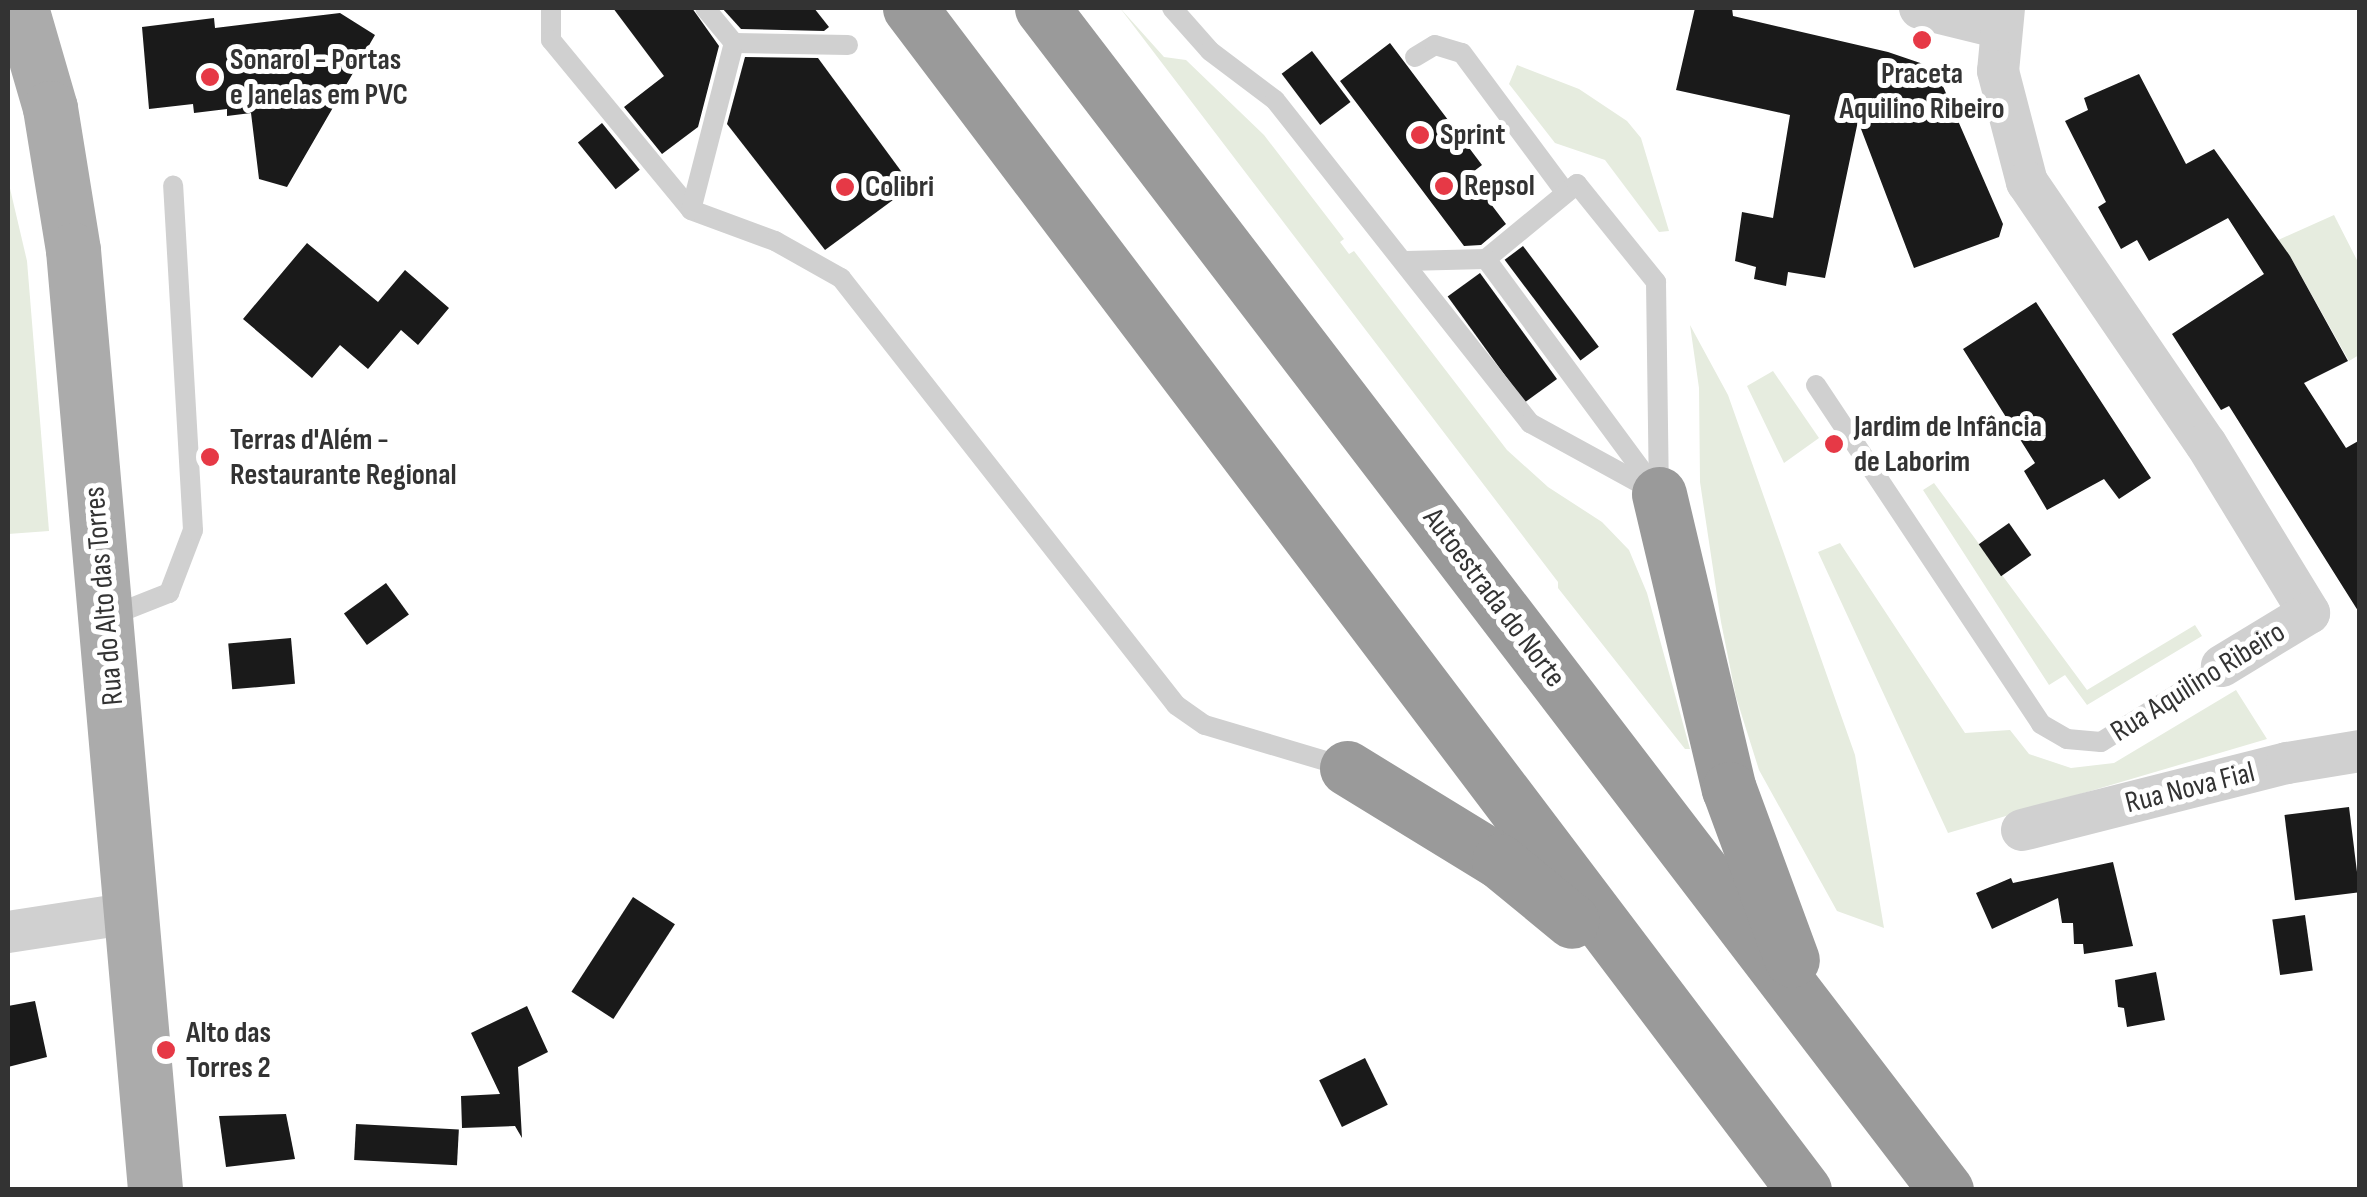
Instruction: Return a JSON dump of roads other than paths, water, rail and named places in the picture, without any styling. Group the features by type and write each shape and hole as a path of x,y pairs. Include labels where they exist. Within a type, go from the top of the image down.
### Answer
{"highway":[{"path":"910,8 1804,1190"},
{"name":"Autoestrada do Norte","path":"1042,8 1946,1190"},
{"path":"1659,494 1729,789 1813,1014"},
{"path":"1348,768 1499,862 1640,976"}],"main road":[{"name":"Rua do Alto das Torres","path":"20,8 50,108 73,250 155,1190"}],"street":[{"path":"1920,8 2003,18"},
{"name":"Rua Aquilino Ribeiro","path":"2003,18 1998,71 2027,182 2206,444 2309,613 2222,666"},
{"name":"Rua Nova Fial","path":"2022,830 2287,763 2360,751"},
{"path":"8,932 132,913"}],"lane":[{"path":"551,8 551,40 691,210 775,241 841,278 978,446 1176,704 1205,725 1348,768"},
{"path":"705,8 734,43 848,45"},
{"path":"1172,8 1210,52 1275,100 1406,261 1530,423 1659,494"},
{"path":"691,210 734,43"},
{"path":"1415,57 1435,44 1462,53 1566,193"},
{"path":"1406,261 1486,259 1577,184 1656,282 1659,494"},
{"path":"106,617 168,593 193,530 173,186"},
{"path":"1486,259 1659,494"},
{"name":"Rua Aquilino Ribeiro","path":"1816,385 2041,724 2067,739 2101,742 2222,666"}],"place":[{"name":"Praceta Aquilino Ribeiro","path":"1922,40"},
{"name":"Sonarol - Portas e Janelas em PVC","path":"210,77"},
{"name":"Sprint","path":"1420,135"},
{"name":"Repsol","path":"1444,186"},
{"name":"Colibri","path":"845,187"},
{"name":"Jardim de Infância de Laborim","path":"1834,444"},
{"name":"Terras d'Além - Restaurante Regional","path":"210,457"},
{"name":"Alto das Torres 2","path":"166,1050"}]}
